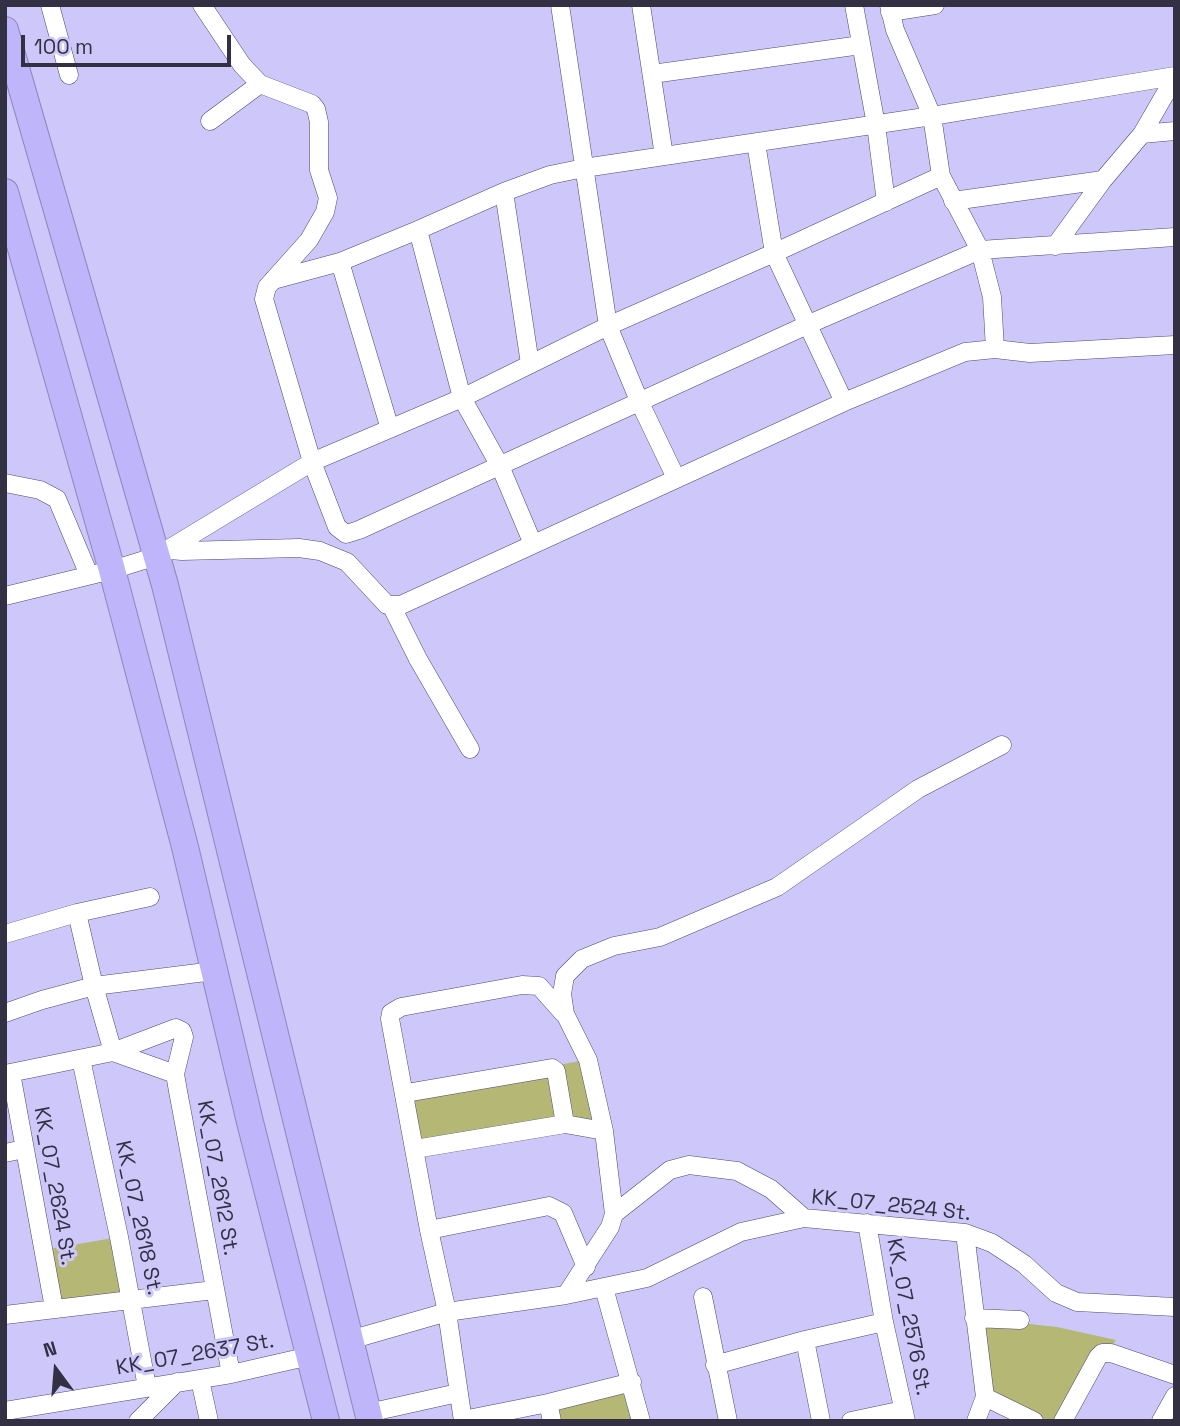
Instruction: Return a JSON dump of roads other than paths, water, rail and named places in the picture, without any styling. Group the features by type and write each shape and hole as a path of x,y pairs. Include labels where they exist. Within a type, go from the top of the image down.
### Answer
{"highway":[{"path":"5,30 163,553 202,733 295,1123 369,1417"},
{"path":"5,192 100,573 151,720 172,796 312,1367 322,1420"},
{"path":"312,1367 353,1352"}],"street":[{"path":"50,5 69,75"},
{"path":"202,5 242,65 260,84 312,104 316,109 319,122 318,170 328,198 325,212 309,240 267,287 264,299 312,462 337,527 346,534 807,325 980,250 1175,237"},
{"path":"560,5 608,326 640,403 676,478"},
{"path":"641,5 664,156"},
{"path":"854,5 876,125 886,202"},
{"path":"935,5 889,8 895,30 932,117 942,176 980,250 992,297 995,349"},
{"path":"652,74 861,44"},
{"path":"273,279 340,262 550,175 932,117 1175,76"},
{"path":"1055,246 1103,180 1142,134 1175,76"},
{"path":"210,121 260,84"},
{"path":"1142,134 1175,131"},
{"path":"756,143 774,253 844,402"},
{"path":"163,553 312,462 462,397 608,326 942,176"},
{"path":"953,201 1103,180"},
{"path":"504,192 530,364"},
{"path":"418,230 462,397 500,466 533,544"},
{"path":"340,262 390,429"},
{"path":"5,596 100,573 163,553 299,548 320,551 347,562 387,606 392,607 844,402 965,352 995,349 1030,353 1175,345"},
{"path":"5,483 40,490 57,499 100,573"},
{"path":"392,607 418,659 470,749"},
{"path":"565,1014 562,994 565,976 582,959 614,946 660,937 776,887 918,789 1002,745"},
{"path":"5,934 77,913 150,897"},
{"path":"77,913 113,1052"},
{"path":"5,1013 94,986 159,980 214,971"},
{"path":"566,1295 586,1268 610,1227 614,1214 604,1131 588,1060 565,1014 539,986 522,985 401,1007 391,1013 390,1019 447,1312 463,1420 550,1412 632,1382"},
{"name":"KK_07_2612 St.","path":"113,1052 176,1028 182,1031 184,1037 175,1074 232,1374"},
{"path":"8,1073 113,1052 175,1074"},
{"name":"KK_07_2618 St.","path":"81,1059 131,1299 146,1387"},
{"path":"406,1093 552,1068 556,1071 565,1124"},
{"name":"KK_07_2624 St.","path":"8,1073 54,1308"},
{"path":"415,1149 565,1124 604,1131"},
{"path":"5,1153 24,1149"},
{"path":"614,1214 670,1170 689,1165 737,1171 771,1189 804,1218"},
{"path":"429,1230 550,1206 563,1213 586,1268"},
{"name":"KK_07_2524 St.","path":"353,1352 447,1312 566,1295 647,1278 741,1232 804,1218 965,1233 992,1243 1024,1265 1056,1293 1077,1302 1175,1307"},
{"name":"KK_07_2576 St.","path":"867,1223 884,1322 905,1415"},
{"path":"965,1233 985,1397 976,1421"},
{"path":"604,1288 641,1421"},
{"path":"5,1315 214,1290"},
{"path":"703,1297 727,1421"},
{"path":"974,1318 1020,1320"},
{"path":"715,1365 884,1322"},
{"path":"805,1340 821,1421"},
{"path":"1063,1421 1102,1353 1111,1353 1175,1375"},
{"name":"KK_07_2637 St.","path":"5,1411 232,1374 312,1367"},
{"path":"200,1380 209,1421"},
{"path":"138,1421 177,1382"},
{"path":"369,1417 458,1394"},
{"path":"1161,1421 1175,1396"},
{"path":"985,1397 1034,1421"},
{"path":"851,1421 905,1415"}]}
